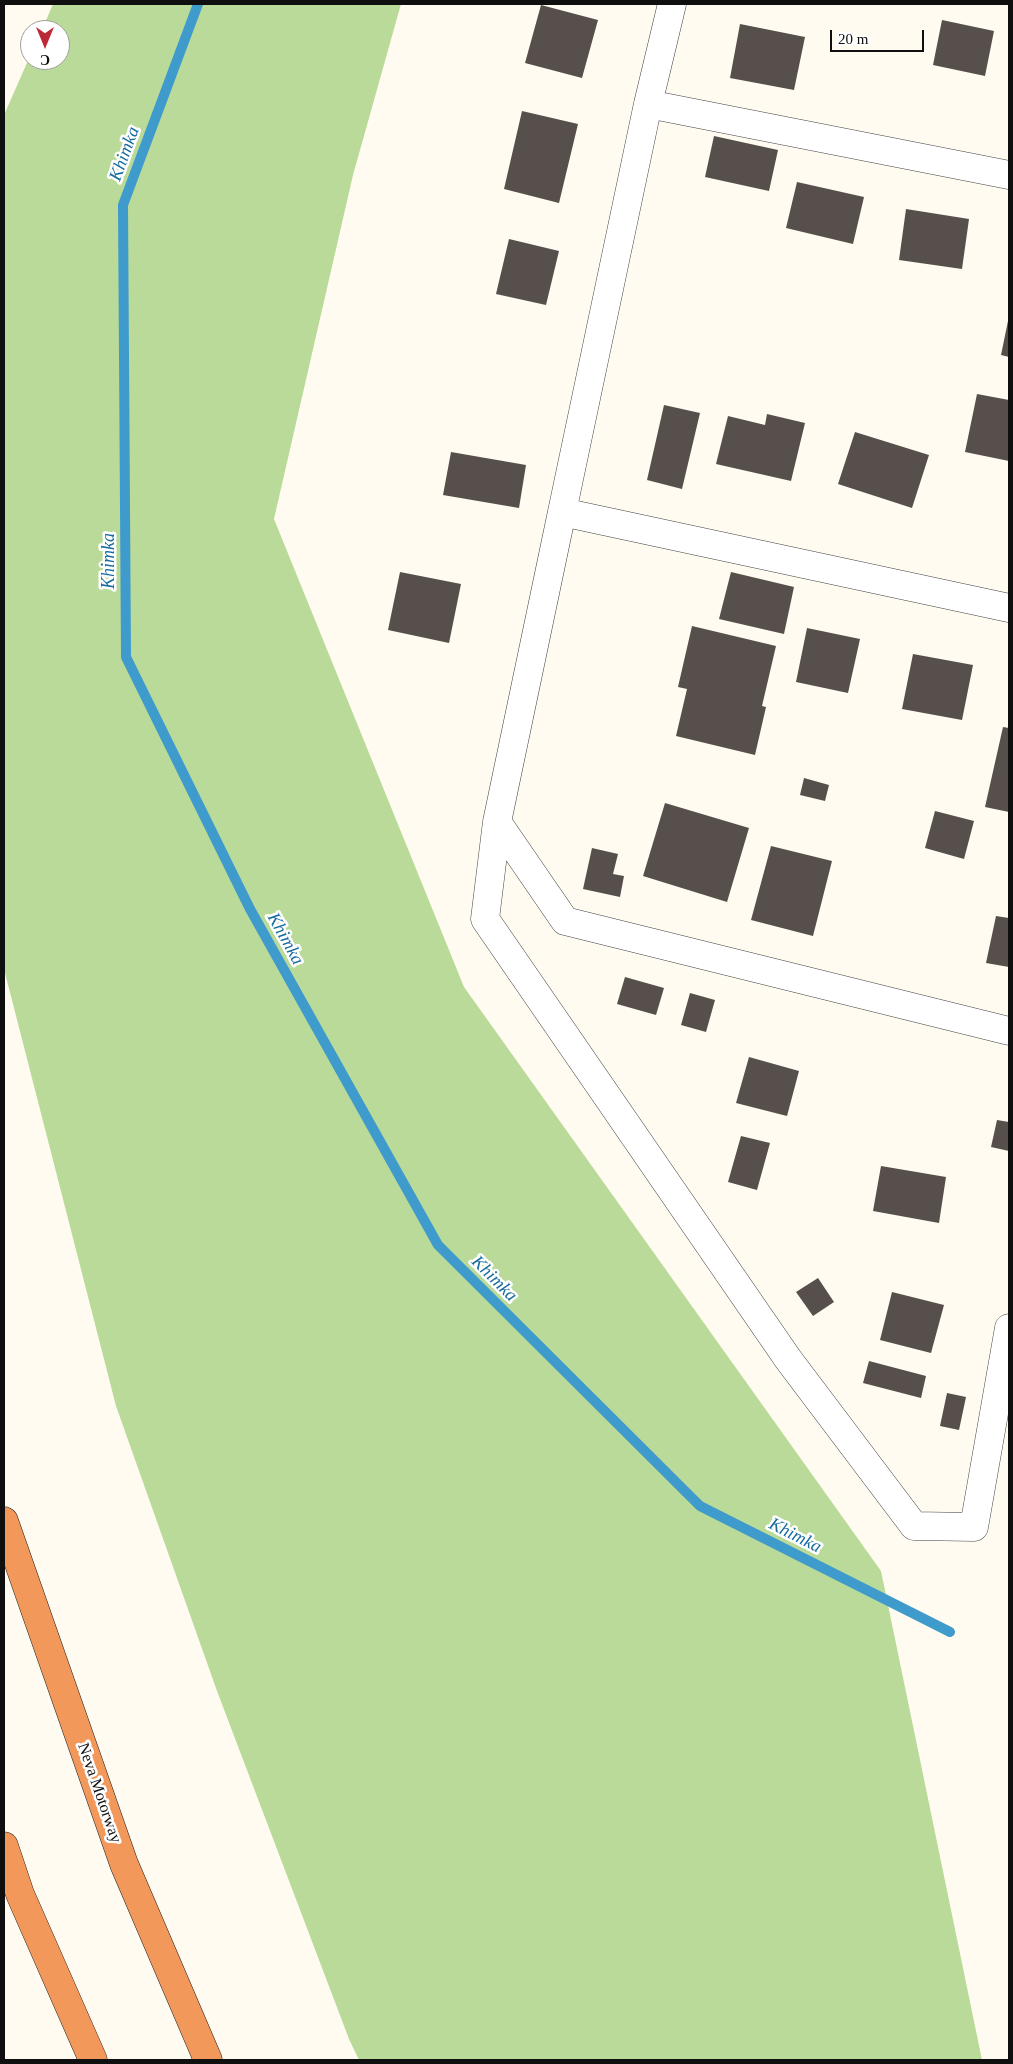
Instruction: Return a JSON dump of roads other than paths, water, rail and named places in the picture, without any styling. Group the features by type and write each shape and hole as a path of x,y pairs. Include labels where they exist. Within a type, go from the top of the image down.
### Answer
{"highway":[{"name":"Neva Motorway","path":"4,1521 124,1864 208,2060"},
{"path":"4,1846 20,1894 93,2060"}],"street":[{"path":"672,4 648,104 497,822 485,919 788,1359 914,1526 974,1527 1009,1328"},
{"path":"648,104 1009,175"},
{"path":"562,512 1009,608"},
{"path":"497,822 565,921 1009,1031"}],"waterway":[{"name":"Khimka","path":"198,4 123,205 126,657 250,909 438,1245 700,1506 950,1632"}]}
